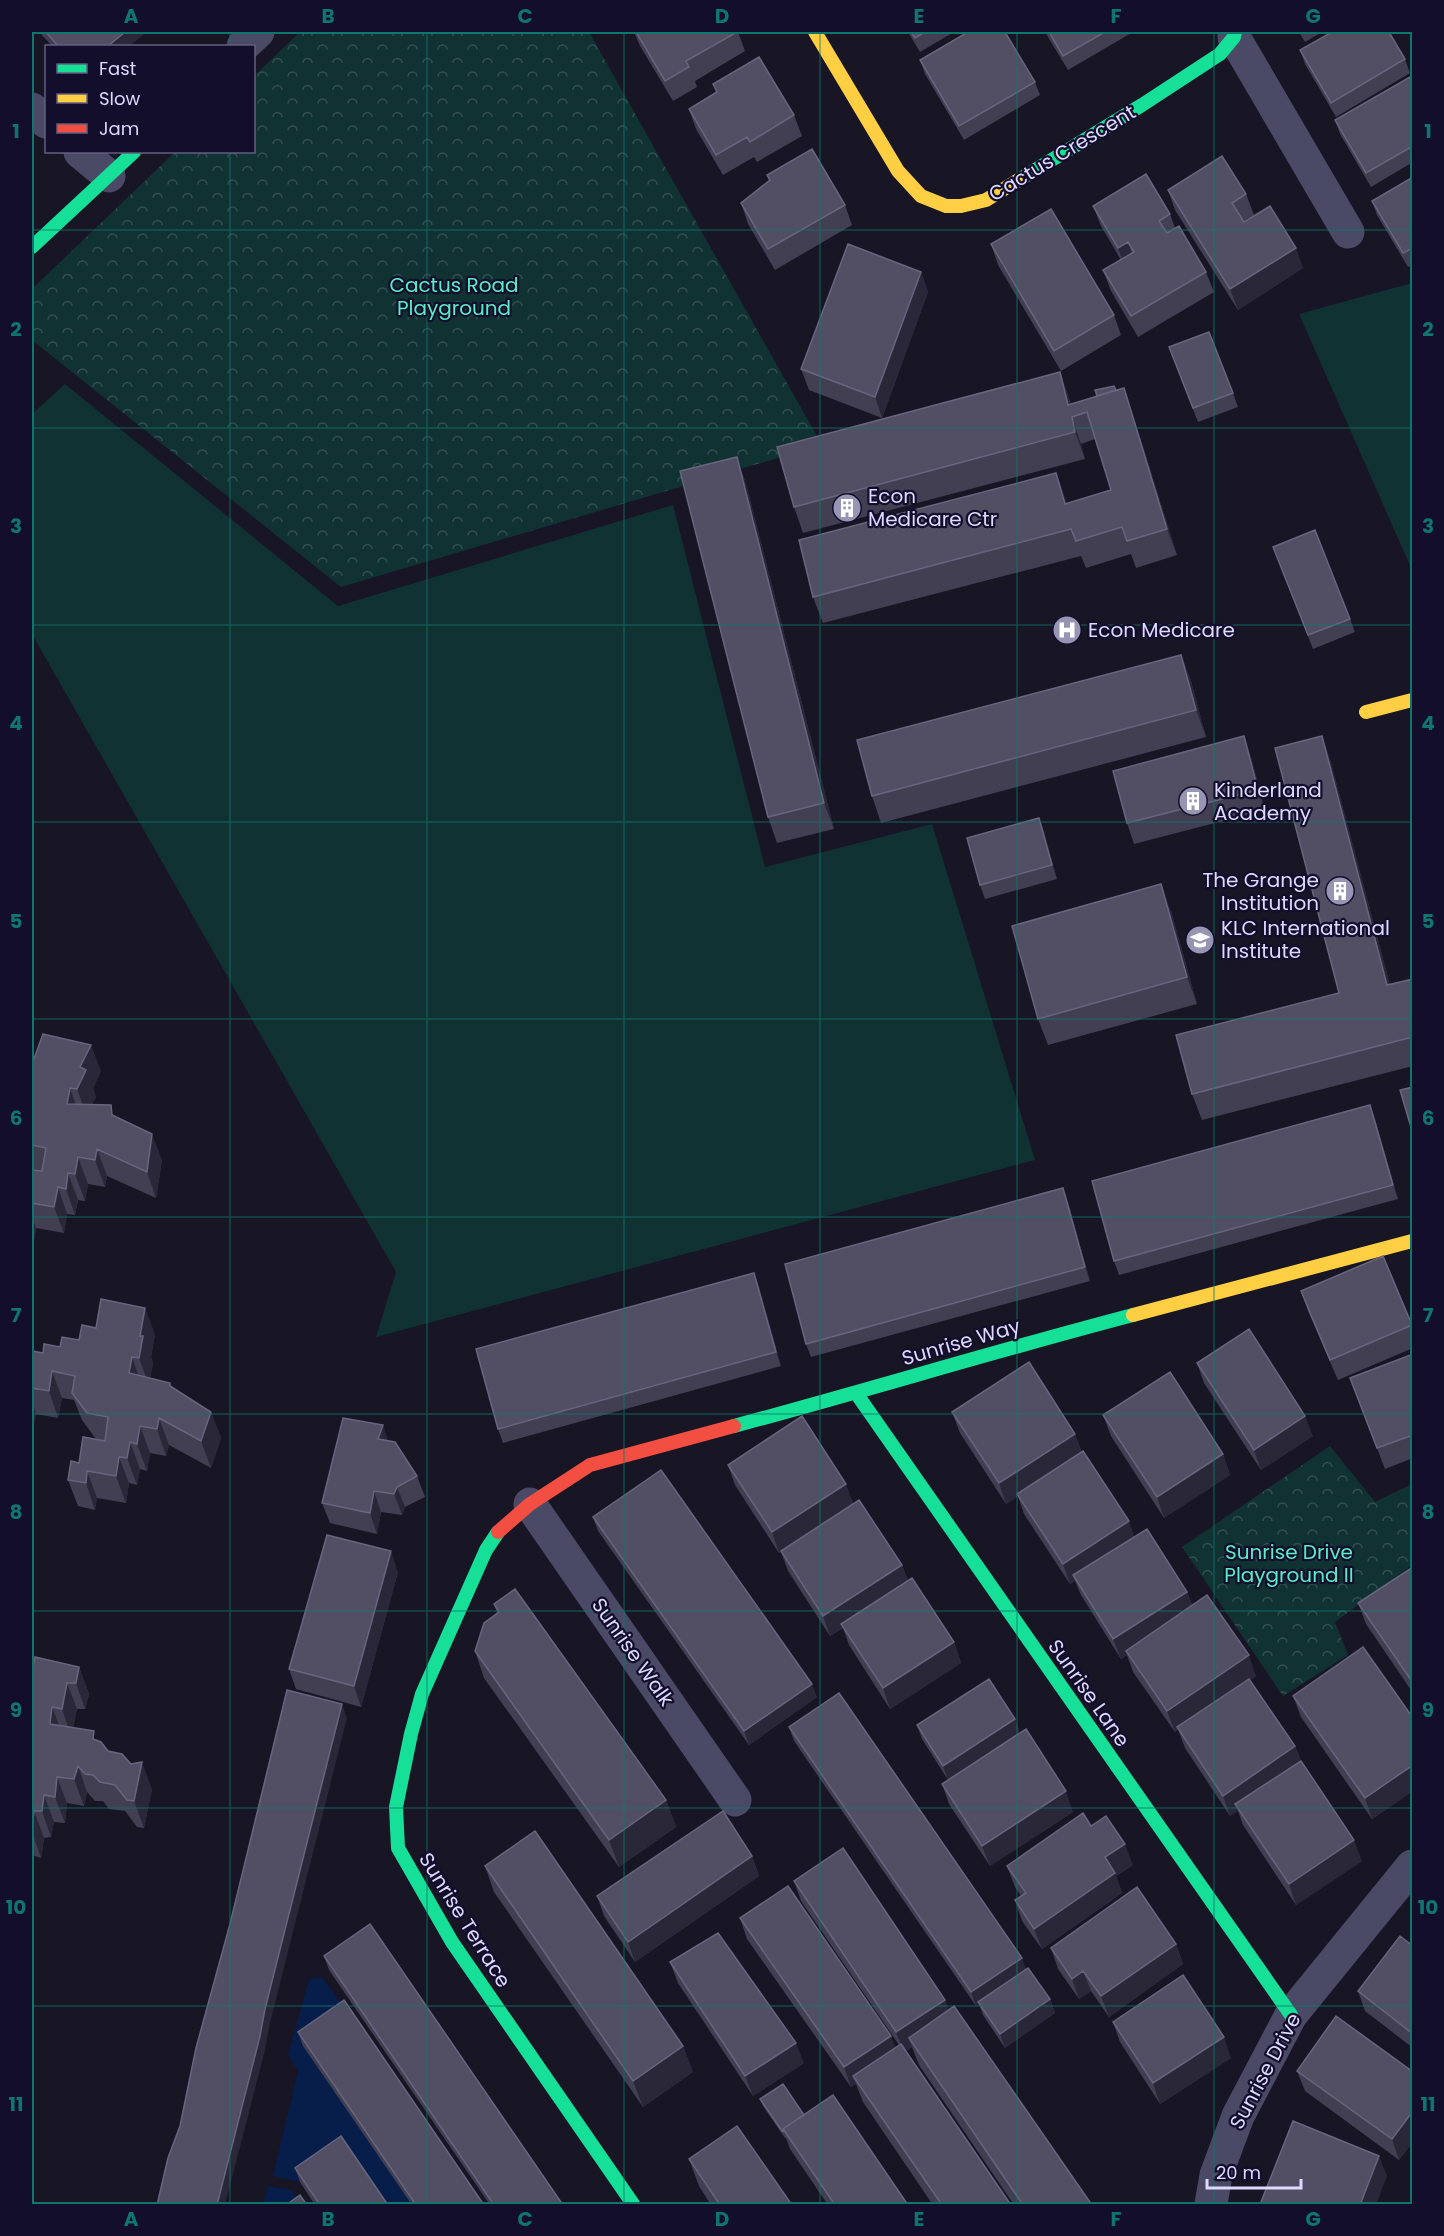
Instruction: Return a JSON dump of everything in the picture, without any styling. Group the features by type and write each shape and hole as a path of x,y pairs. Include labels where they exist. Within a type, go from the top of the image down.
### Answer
{"street":[{"path":"244,45 258,32"},
{"name":"Cactus Crescent","path":"815,32 898,171 921,196 946,206 961,206 986,200 1142,105 1220,54 1235,34 1348,232"},
{"path":"32,109 45,121"},
{"path":"81,153 109,176"},
{"path":"32,247 133,153"},
{"path":"1366,712 1413,700"},
{"name":"Sunrise Way","path":"530,1504 590,1465 856,1393 1010,1347 1413,1241"},
{"name":"Sunrise Lane","path":"856,1393 1291,2015"},
{"name":"Sunrise Walk","path":"530,1504 735,1800"},
{"name":"Sunrise Terrace","path":"530,1504 502,1527 486,1550 422,1694 396,1807 398,1848 452,1942 633,2205"},
{"name":"Sunrise Drive","path":"1211,2205 1216,2175 1238,2116 1291,2015 1413,1866"}],"green space":[{"name":"Cactus Road Playground","path":"300,32 589,32 822,445 341,587 32,340 32,289 174,153 255,153 255,75"},
{"path":"1412,283 1412,570 1299,314"},
{"path":"65,384 338,606 673,505 765,867 932,824 1035,1160 376,1337 396,1272 32,634 32,414"},
{"name":"Sunrise Drive Playground II","path":"1330,1446 1375,1502 1412,1484 1412,1565 1335,1622 1348,1655 1283,1696 1182,1547"}],"water":[{"path":"322,1977 349,2014 412,2204 383,2204 346,2150 300,2182 273,2176 298,2071 288,2055 309,1979"},
{"path":"268,2186 291,2190 302,2204 263,2204"}],"building":[{"path":"46,32 125,32 109,45 57,45"},
{"path":"636,32 737,32 686,61 689,67 665,81"},
{"path":"911,32 925,32 915,38"},
{"path":"968,32 1005,32 1035,82 959,126 920,60"},
{"path":"1049,32 1105,32 1063,56"},
{"path":"1332,32 1389,32 1405,59 1331,103 1300,50"},
{"path":"759,57 794,115 750,142 747,137 716,155 689,109 717,92 713,84"},
{"path":"1410,77 1413,82 1413,146 1366,173 1335,120"},
{"path":"812,149 845,205 768,249 741,203 770,180 767,175"},
{"path":"1222,156 1246,194 1232,203 1244,222 1270,206 1296,248 1230,289 1168,190"},
{"path":"1146,174 1170,214 1159,221 1167,233 1179,226 1206,272 1131,316 1103,270 1134,252 1128,242 1118,248 1093,206"},
{"path":"1413,177 1413,248 1403,253 1372,201"},
{"path":"1051,209 1114,315 1054,351 991,244"},
{"path":"848,244 921,272 875,397 801,369"},
{"path":"1209,332 1233,393 1193,408 1169,347"},
{"path":"1060,372 1068,405 1124,388 1167,529 1127,541 1122,527 1076,541 1071,529 813,597 799,540 1056,473 1065,504 1111,490 1087,412 1072,417 1075,432 794,507 777,447"},
{"path":"1114,386 1116,390 1097,396 1095,390"},
{"path":"737,457 824,803 768,817 680,471"},
{"path":"1315,530 1350,619 1308,635 1273,547"},
{"path":"1181,655 1196,710 872,796 857,740"},
{"path":"1244,736 1258,790 1127,823 1113,771"},
{"name":"The Grange Institution","path":"1322,736 1387,985 1413,979 1413,1037 1192,1094 1176,1035 1339,993 1275,748"},
{"path":"1039,818 1052,865 980,885 967,838"},
{"name":"KLC International Institute","path":"1161,884 1187,977 1038,1019 1012,926"},
{"path":"43,1034 91,1045 80,1067 86,1070 77,1089 70,1088 67,1104 111,1105 112,1115 152,1134 147,1172 97,1149 95,1160 78,1157 75,1174 68,1173 66,1189 58,1187 54,1207 32,1203 32,1170 42,1171 46,1148 32,1145 32,1058 34,1059"},
{"path":"1413,1087 1413,1134 1400,1090"},
{"path":"1370,1105 1393,1185 1114,1261 1092,1181"},
{"path":"1063,1188 1085,1267 806,1344 785,1264"},
{"path":"1383,1256 1412,1325 1330,1360 1301,1291"},
{"path":"754,1273 776,1352 498,1429 476,1349"},
{"path":"101,1299 145,1308 139,1358 132,1357 129,1373 170,1383 170,1386 211,1412 201,1441 159,1418 157,1429 140,1426 137,1444 130,1442 127,1458 119,1457 116,1476 87,1471 86,1483 68,1480 71,1461 79,1463 83,1437 105,1441 108,1417 87,1413 72,1393 75,1376 52,1371 49,1391 32,1388 32,1351 43,1353 44,1344 60,1347 62,1337 79,1340 82,1325 96,1328"},
{"path":"1249,1329 1305,1416 1254,1450 1197,1363"},
{"path":"1413,1354 1413,1435 1377,1448 1350,1378"},
{"path":"1029,1362 1075,1434 999,1483 952,1412"},
{"path":"1170,1372 1223,1454 1157,1497 1103,1415"},
{"path":"802,1416 846,1484 772,1532 728,1465"},
{"path":"343,1418 383,1425 378,1439 395,1442 417,1476 397,1487 394,1494 374,1491 370,1513 322,1503"},
{"path":"1083,1451 1129,1521 1063,1564 1017,1494"},
{"path":"661,1470 812,1684 744,1731 593,1517"},
{"path":"859,1500 902,1565 823,1616 781,1551"},
{"path":"1147,1529 1187,1592 1113,1639 1073,1575"},
{"path":"327,1535 391,1551 354,1686 289,1669"},
{"path":"1413,1567 1413,1683 1358,1603"},
{"path":"912,1578 954,1642 883,1688 841,1624"},
{"path":"515,1589 666,1800 609,1840 475,1651 484,1623 499,1612 494,1604"},
{"path":"1207,1595 1249,1655 1167,1711 1126,1651"},
{"path":"1363,1647 1413,1718 1413,1765 1365,1798 1293,1696"},
{"path":"35,1657 79,1667 76,1683 67,1683 62,1709 52,1707 50,1724 94,1731 93,1739 101,1742 108,1751 122,1754 131,1764 142,1762 134,1801 127,1800 115,1785 100,1782 93,1775 85,1774 78,1766 74,1779 57,1777 55,1797 44,1795 42,1811 34,1811 32,1829 32,1672"},
{"path":"989,1679 1015,1719 943,1766 917,1725"},
{"path":"1249,1679 1295,1746 1223,1796 1177,1727"},
{"path":"287,1690 342,1704 260,2036 217,2205 157,2205 168,2158 180,2126 196,2048 230,1924"},
{"path":"839,1693 1022,1958 971,1992 789,1727"},
{"path":"1026,1729 1066,1791 982,1846 942,1784"},
{"path":"1301,1761 1354,1840 1289,1884 1235,1804"},
{"path":"723,1811 752,1856 628,1942 597,1896"},
{"path":"1083,1813 1091,1826 1106,1816 1125,1844 1105,1857 1115,1873 1034,1929 1015,1900 1026,1893 1007,1866"},
{"path":"535,1831 683,2046 633,2081 485,1866"},
{"path":"843,1848 945,2000 896,2032 794,1881"},
{"path":"788,1886 891,2036 844,2067 740,1918"},
{"path":"1137,1887 1176,1944 1101,1996 1083,1971 1072,1979 1051,1948"},
{"path":"370,1924 563,2205 494,2205 324,1956"},
{"path":"718,1933 796,2043 745,2076 670,1962"},
{"path":"1400,1936 1413,1946 1413,2034 1358,1991"},
{"path":"1028,1968 1050,1999 1000,2034 978,2002"},
{"path":"1183,1975 1224,2037 1153,2083 1113,2022"},
{"path":"344,2000 484,2205 416,2205 298,2032"},
{"path":"954,2006 1092,2205 1023,2205 909,2038"},
{"path":"1336,2016 1413,2072 1413,2111 1392,2139 1297,2071"},
{"path":"901,2044 1011,2205 942,2205 853,2076"},
{"path":"783,2084 804,2115 782,2131 760,2099"},
{"path":"833,2095 908,2205 835,2205 783,2129"},
{"path":"1293,2121 1379,2156 1360,2205 1266,2205 1261,2202"},
{"path":"737,2126 792,2205 720,2205 689,2159"},
{"path":"341,2136 388,2205 320,2205 295,2168"},
{"path":"300,2195 307,2205 286,2205"}],"traffic: fast":[{"path":"1017,181 1142,105 1220,54 1234,37 1235,32"},
{"path":"32,247 133,153"},
{"path":"734,1426 1133,1315"},
{"path":"856,1393 1291,2015"},
{"path":"498,1532 486,1550 422,1694 396,1807 398,1848 452,1942 633,2204"}],"traffic: slow":[{"path":"815,32 898,171 921,196 946,206 961,206 986,200 1017,181"},
{"path":"1366,712 1412,700"},
{"path":"1133,1315 1412,1241"}],"traffic: jam":[{"path":"498,1532 530,1504 590,1465 734,1426"}],"place":[{"name":"Econ Medicare Ctr","path":"847,508"},
{"name":"Econ Medicare","path":"1067,630"},
{"name":"Kinderland Academy","path":"1193,801"},
{"name":"The Grange Institution","path":"1340,891"},
{"name":"KLC International Institute","path":"1200,940"}]}
